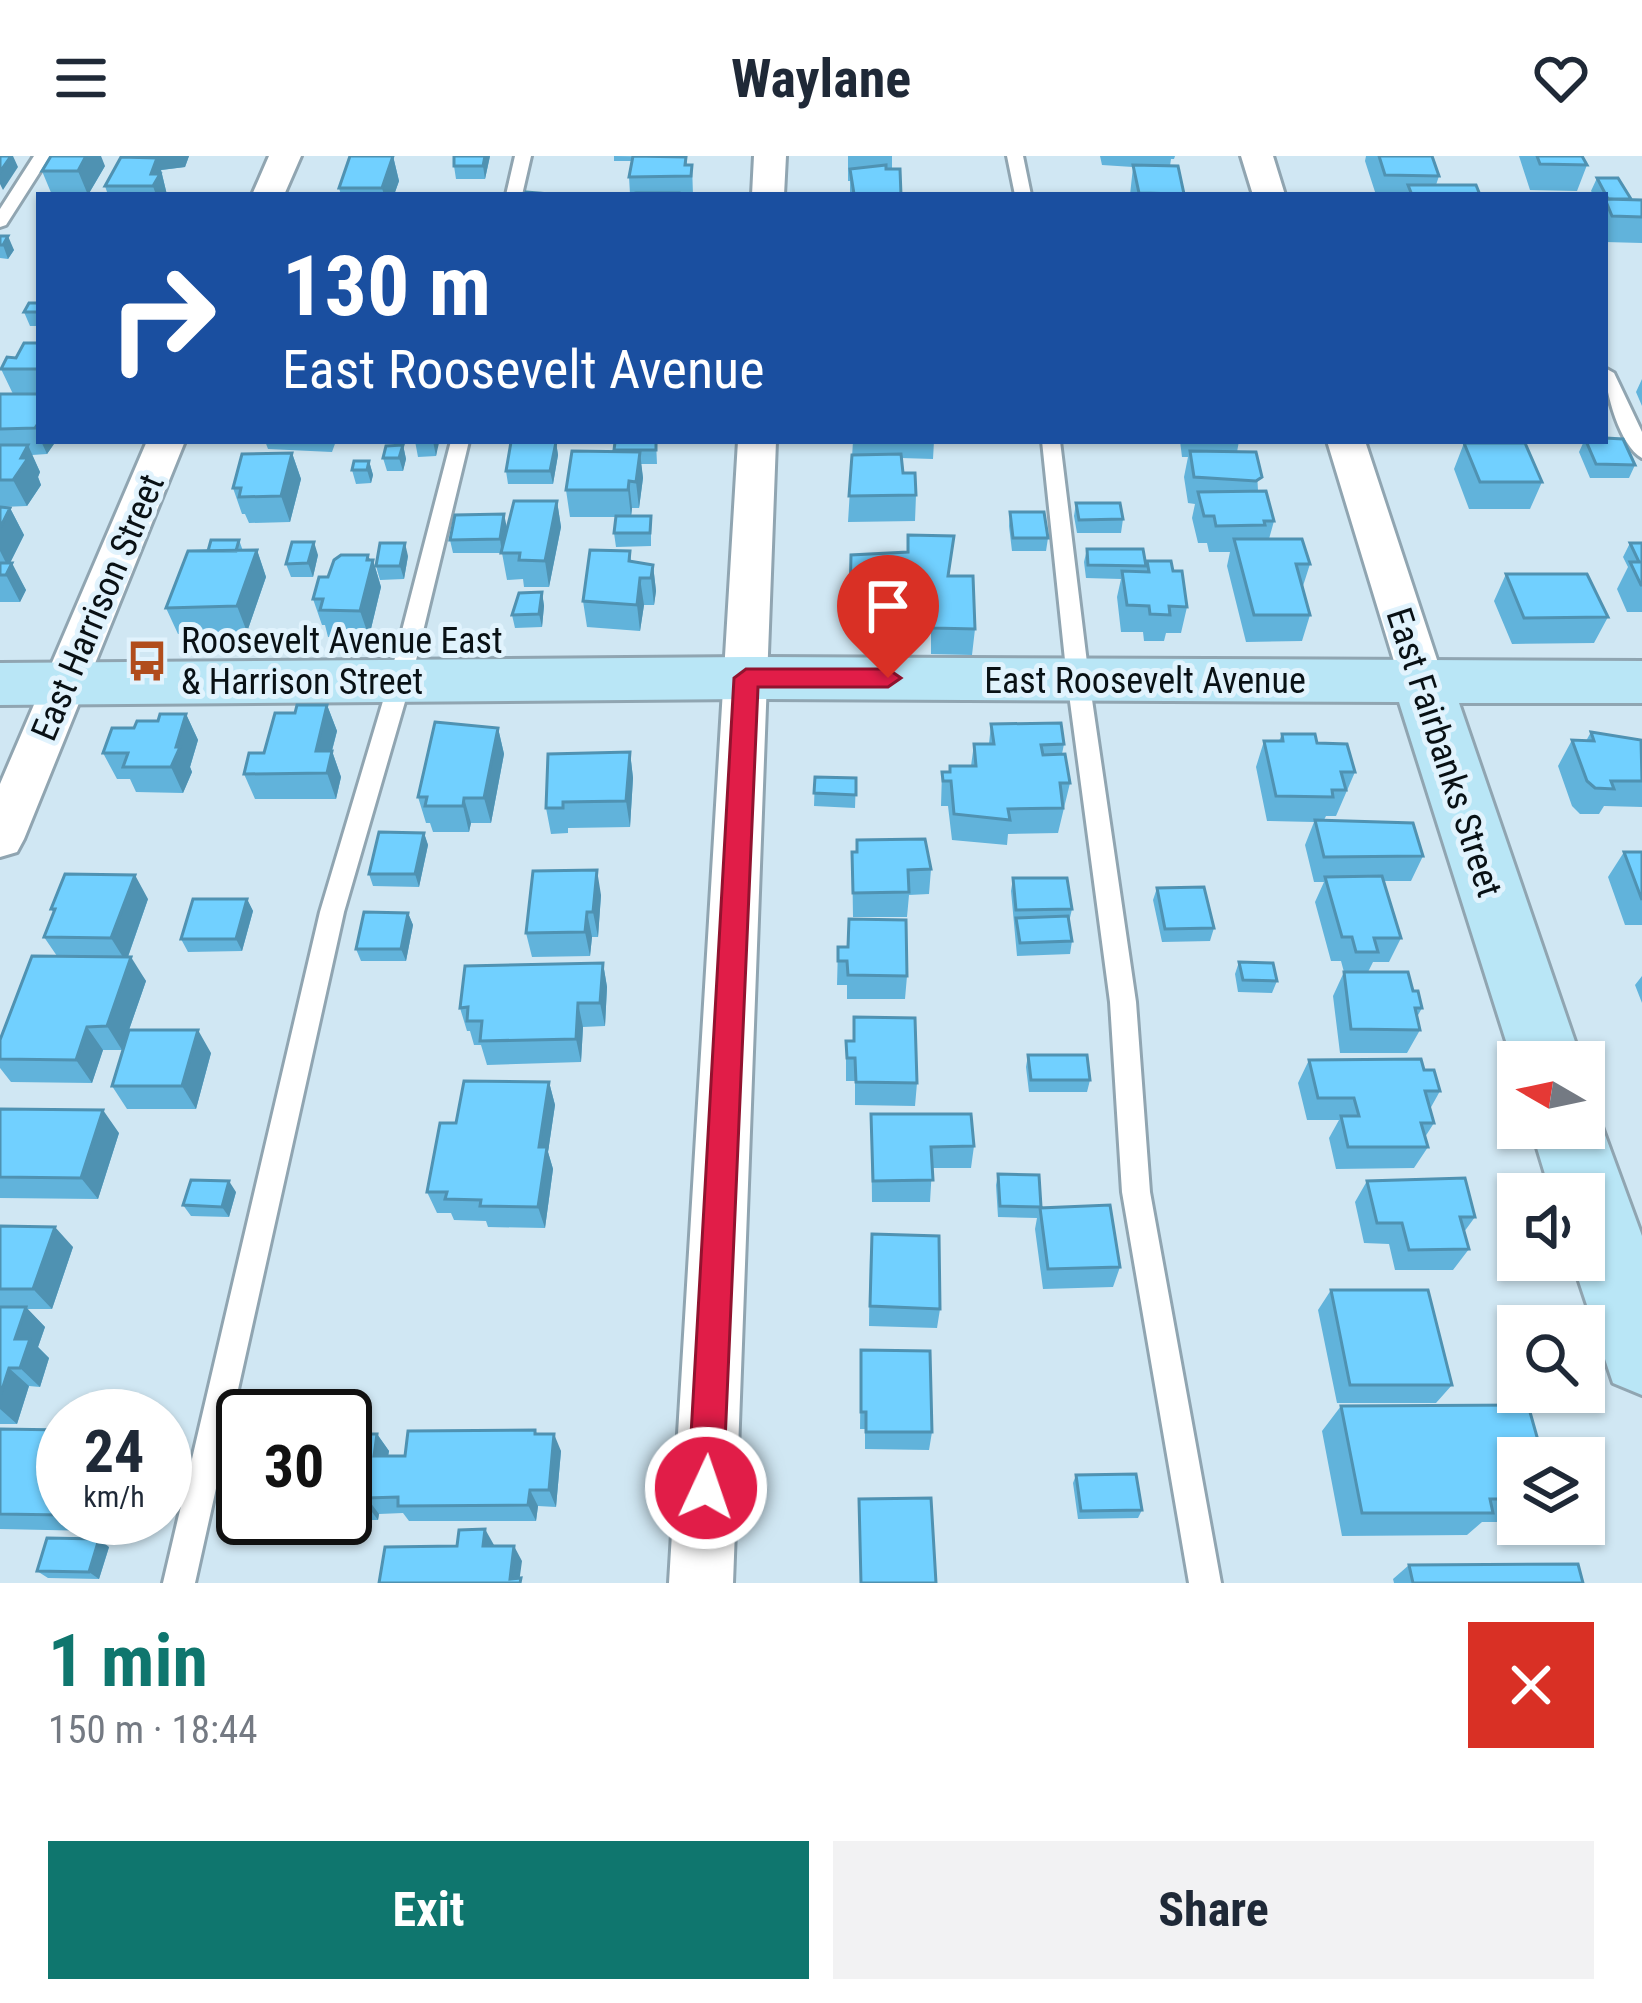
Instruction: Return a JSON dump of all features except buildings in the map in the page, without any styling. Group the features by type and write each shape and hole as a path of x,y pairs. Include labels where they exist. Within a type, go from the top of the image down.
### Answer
{"street":[{"path":"269,192 284,156"},
{"path":"768,192 770,156"},
{"path":"1257,156 1268,192"},
{"name":"East Harrison Street","path":"0,839 165,444"},
{"path":"701,1583 757,444"},
{"name":"East Fairbanks Street","path":"1347,444 1539,1041"},
{"name":"East Roosevelt Avenue","path":"0,683 746,678 1642,682"},
{"path":"1575,1149 1642,1355"}],"lane":[{"path":"0,222 42,156"},
{"path":"515,192 523,156"},
{"path":"1015,156 1022,192"},
{"path":"1608,379 1642,452"},
{"path":"179,1583 332,912 400,681 459,444"},
{"path":"1052,444 1078,680 1124,1002 1136,1192 1205,1583"}],"place":[{"name":"Roosevelt Avenue East & Harrison Street","path":"147,661"}],"route":[{"path":"706,1488 746,678 888,678"}]}
